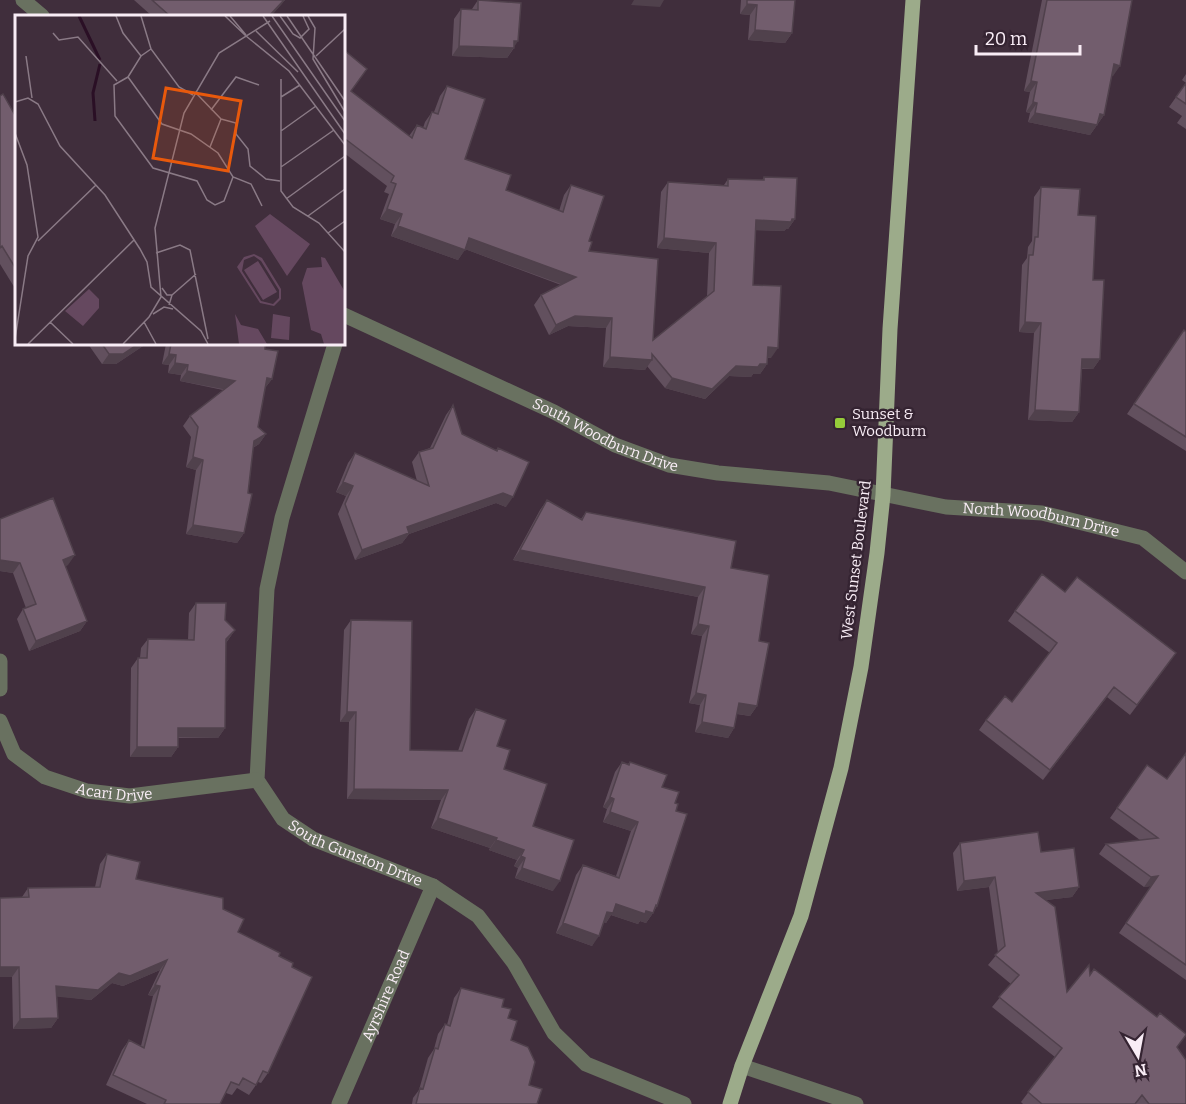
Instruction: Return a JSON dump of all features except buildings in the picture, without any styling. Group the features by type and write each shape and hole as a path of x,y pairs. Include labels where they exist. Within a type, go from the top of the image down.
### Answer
{"main road":[{"name":"West Sunset Boulevard","path":"730,1104 742,1066 801,916 841,768 861,667 883,495 890,329 913,0"}],"street":[{"path":"23,0 41,15"},
{"name":"South Woodburn Drive","path":"345,315 554,412 615,445 669,465 718,473 829,483 883,495"},
{"path":"257,780 267,589 282,518 335,345"},
{"name":"North Woodburn Drive","path":"883,495 946,507 1042,513 1088,523 1143,538 1186,572"},
{"path":"0,661 0,690"},
{"name":"Acari Drive","path":"0,722 14,754 45,777 87,791 130,796 257,780"},
{"name":"South Gunston Drive","path":"257,780 283,819 313,840 433,886 478,916 514,963 554,1033 586,1064 684,1104"},
{"name":"Ayrshire Road","path":"339,1104 433,886"},
{"path":"742,1066 856,1104"}],"place":[{"name":"Sunset & Woodburn","path":"840,423"}]}
